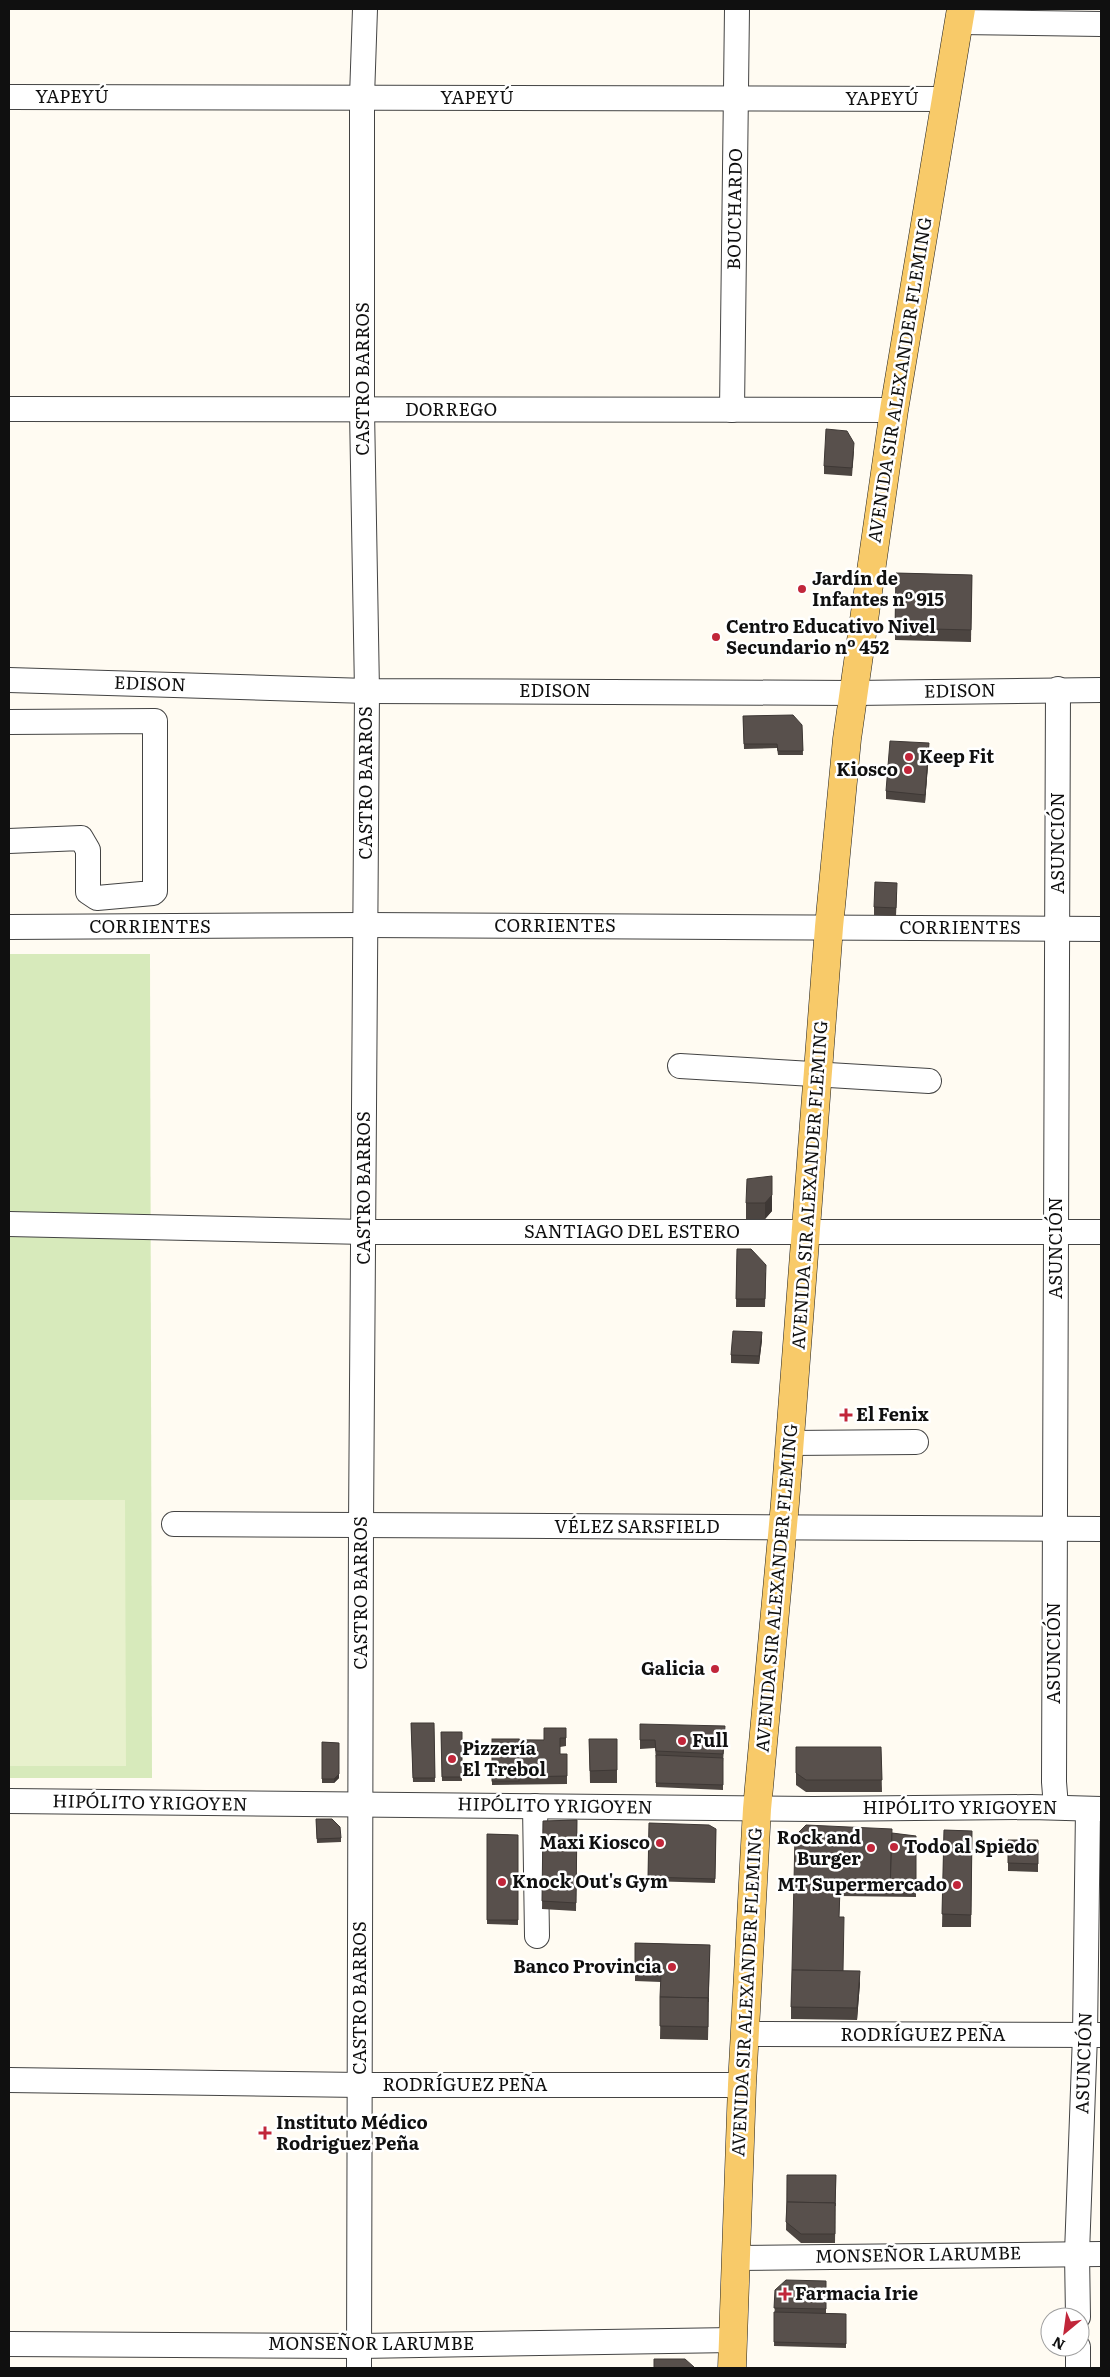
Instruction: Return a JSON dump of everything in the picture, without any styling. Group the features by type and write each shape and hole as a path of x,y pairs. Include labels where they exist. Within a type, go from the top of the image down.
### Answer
{"main road":[{"name":"AVENIDA SIR ALEXANDER FLEMING","path":"732,2368 744,2034 757,1809 783,1528 829,927 847,739 894,410 960,15"}],"street":[{"name":"CASTRO BARROS","path":"360,2357 361,1526 365,1232 366,690 362,410 362,97 365,9"},
{"name":"BOUCHARDO","path":"732,410 737,9"},
{"path":"960,15 1101,24"},
{"name":"YAPEYÚ","path":"9,97 945,99"},
{"name":"DORREGO","path":"9,409 894,410"},
{"name":"EDISON","path":"9,680 366,690 854,693 1058,689 1101,690"},
{"name":"ASUNCIÓN","path":"1056,1807 1054,1782 1058,689"},
{"path":"9,722 155,722 156,890 152,893 97,898 88,892 88,850 81,838 9,840"},
{"name":"CORRIENTES","path":"9,928 365,925 1101,929"},
{"path":"680,1066 930,1081"},
{"name":"SANTIAGO DEL ESTERO","path":"9,1224 365,1232 1101,1232"},
{"path":"790,1443 916,1442"},
{"name":"VÉLEZ SARSFIELD","path":"174,1524 1101,1529"},
{"name":"HIPÓLITO YRIGOYEN","path":"9,1801 757,1809 1056,1807 1094,1809"},
{"path":"534,1806 537,1936"},
{"name":"ASUNCIÓN","path":"1078,2307 1077,2254 1093,2035 1094,1809"},
{"name":"RODRÍGUEZ PEÑA","path":"744,2034 1093,2035"},
{"name":"RODRÍGUEZ PEÑA","path":"9,2080 360,2085 742,2085"},
{"name":"MONSEÑOR LARUMBE","path":"735,2258 1101,2254"},
{"name":"MONSEÑOR LARUMBE","path":"9,2344 360,2357 733,2340"}],"green space":[{"path":"9,954 150,954 152,1778 9,1778"},
{"path":"9,1500 125,1500 126,1766 9,1766"}],"building":[{"path":"826,429 847,431 854,443 852,468 824,466"},
{"path":"896,573 972,575 971,630 895,628"},
{"path":"793,715 802,725 803,751 778,751 777,744 744,744 743,716"},
{"path":"890,741 929,743 925,795 886,791"},
{"path":"875,882 897,883 896,908 874,907"},
{"path":"772,1176 772,1195 765,1203 746,1203 747,1179"},
{"path":"737,1249 751,1249 766,1265 765,1299 736,1299"},
{"path":"733,1331 762,1332 759,1356 731,1355"},
{"path":"411,1723 434,1723 435,1778 413,1778"},
{"name":"Full","path":"640,1724 725,1726 723,1754 656,1751 655,1740 640,1740"},
{"path":"544,1728 566,1728 566,1738 560,1738 560,1754 567,1754 567,1776 519,1777 519,1740 544,1740"},
{"name":"Pizzería El Trebol","path":"441,1732 462,1732 462,1777 442,1777"},
{"path":"492,1739 519,1739 519,1781 492,1781"},
{"path":"589,1739 617,1739 617,1770 590,1771"},
{"path":"322,1742 339,1743 339,1774 334,1779 322,1779"},
{"path":"796,1747 881,1747 882,1780 806,1780 796,1773"},
{"path":"656,1755 723,1758 723,1785 656,1783"},
{"path":"316,1819 332,1819 340,1827 341,1838 317,1839"},
{"path":"577,1820 576,1903 542,1901 543,1821"},
{"path":"649,1823 709,1825 716,1829 715,1879 648,1877"},
{"path":"806,1825 892,1829 890,1888 840,1888 839,1917 844,1917 843,1971 792,1970 795,1836"},
{"name":"MT Supermercado","path":"944,1830 972,1831 971,1915 942,1914"},
{"path":"892,1833 916,1836 916,1893 890,1892"},
{"name":"Knock Out's Gym","path":"487,1834 518,1835 518,1920 487,1920"},
{"path":"1008,1840 1038,1840 1038,1864 1008,1863"},
{"name":"Banco Provincia","path":"635,1943 710,1945 708,2002 708,1998 660,1997 661,1974 635,1973"},
{"path":"792,1970 860,1971 857,2008 791,2007"},
{"path":"660,1997 708,1998 708,2027 660,2026"},
{"path":"787,2175 836,2175 835,2206 835,2203 787,2202"},
{"path":"787,2202 835,2203 835,2234 801,2234 786,2222"},
{"path":"786,2280 826,2281 826,2309 774,2308 775,2290"},
{"path":"774,2312 846,2314 846,2344 774,2342"},
{"path":"654,2359 685,2359 694,2368 654,2368"}],"place":[{"name":"Jardín de Infantes nº 915","path":"802,589"},
{"name":"Centro Educativo Nivel Secundario nº 452","path":"716,637"},
{"name":"Keep Fit","path":"909,757"},
{"name":"Kiosco","path":"908,770"},
{"name":"El Fenix","path":"846,1415"},
{"name":"Galicia","path":"715,1669"},
{"name":"Full","path":"682,1741"},
{"name":"Pizzería El Trebol","path":"452,1759"},
{"name":"Maxi Kiosco","path":"660,1843"},
{"name":"Todo al Spiedo","path":"894,1847"},
{"name":"Rock and Burger","path":"871,1848"},
{"name":"Knock Out's Gym","path":"502,1882"},
{"name":"MT Supermercado","path":"957,1885"},
{"name":"Banco Provincia","path":"672,1967"},
{"name":"Instituto Médico Rodriguez Peña","path":"265,2133"},
{"name":"Farmacia Irie","path":"785,2294"}]}
